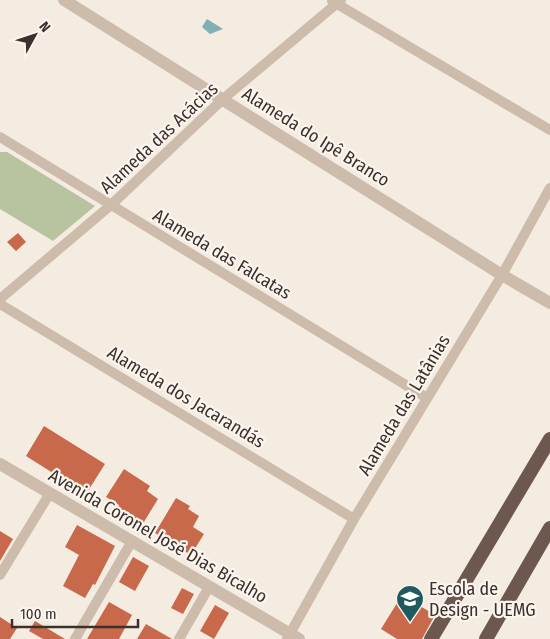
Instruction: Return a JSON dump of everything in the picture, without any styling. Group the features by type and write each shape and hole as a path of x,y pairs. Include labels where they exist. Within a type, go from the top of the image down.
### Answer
{"highway":[{"path":"431,639 550,439"},
{"path":"486,639 550,528"}],"street":[{"name":"Alameda do Ipê Branco","path":"64,0 502,276 550,303"},
{"name":"Alameda das Acácias","path":"0,299 111,205 223,99 337,1"},
{"path":"337,1 550,130"},
{"name":"Alameda das Falcatas","path":"0,137 427,398"},
{"name":"Alameda das Latânias","path":"292,637 354,519 502,276 550,188"},
{"name":"Alameda dos Jacarandás","path":"0,304 354,519"},
{"name":"Avenida Coronel José Dias Bicalho","path":"0,464 209,586 292,637"},
{"path":"0,575 50,493"},
{"path":"76,639 132,542"},
{"path":"180,639 209,586"}],"green space":[{"path":"0,152 7,152 95,206 53,241 0,209"}],"water":[{"path":"207,19 223,29 210,34 202,27"}],"building":[{"path":"18,233 26,242 16,251 7,242"},
{"path":"44,426 105,464 86,494 26,456"},
{"path":"124,469 150,486 147,491 158,499 142,525 116,510 119,505 106,497"},
{"path":"176,498 190,506 188,509 199,516 193,527 204,534 191,555 155,533"},
{"path":"77,525 115,546 95,585 93,584 85,598 63,586 79,555 65,547"},
{"path":"0,531 13,539 0,561"},
{"path":"133,557 149,566 135,591 119,582"},
{"path":"182,588 194,594 183,614 171,608"},
{"name":"Escola de Design - UEMG","path":"402,595 435,615 422,639 397,639 381,629"},
{"path":"109,602 132,615 119,639 87,639"},
{"path":"215,605 229,613 214,639 200,631"},
{"path":"0,617 17,628 10,639 0,639"},
{"path":"35,621 65,639 43,639 29,631"},
{"path":"146,624 172,639 137,639"}],"place":[{"name":"Escola de Design - UEMG","path":"410,623"}]}
